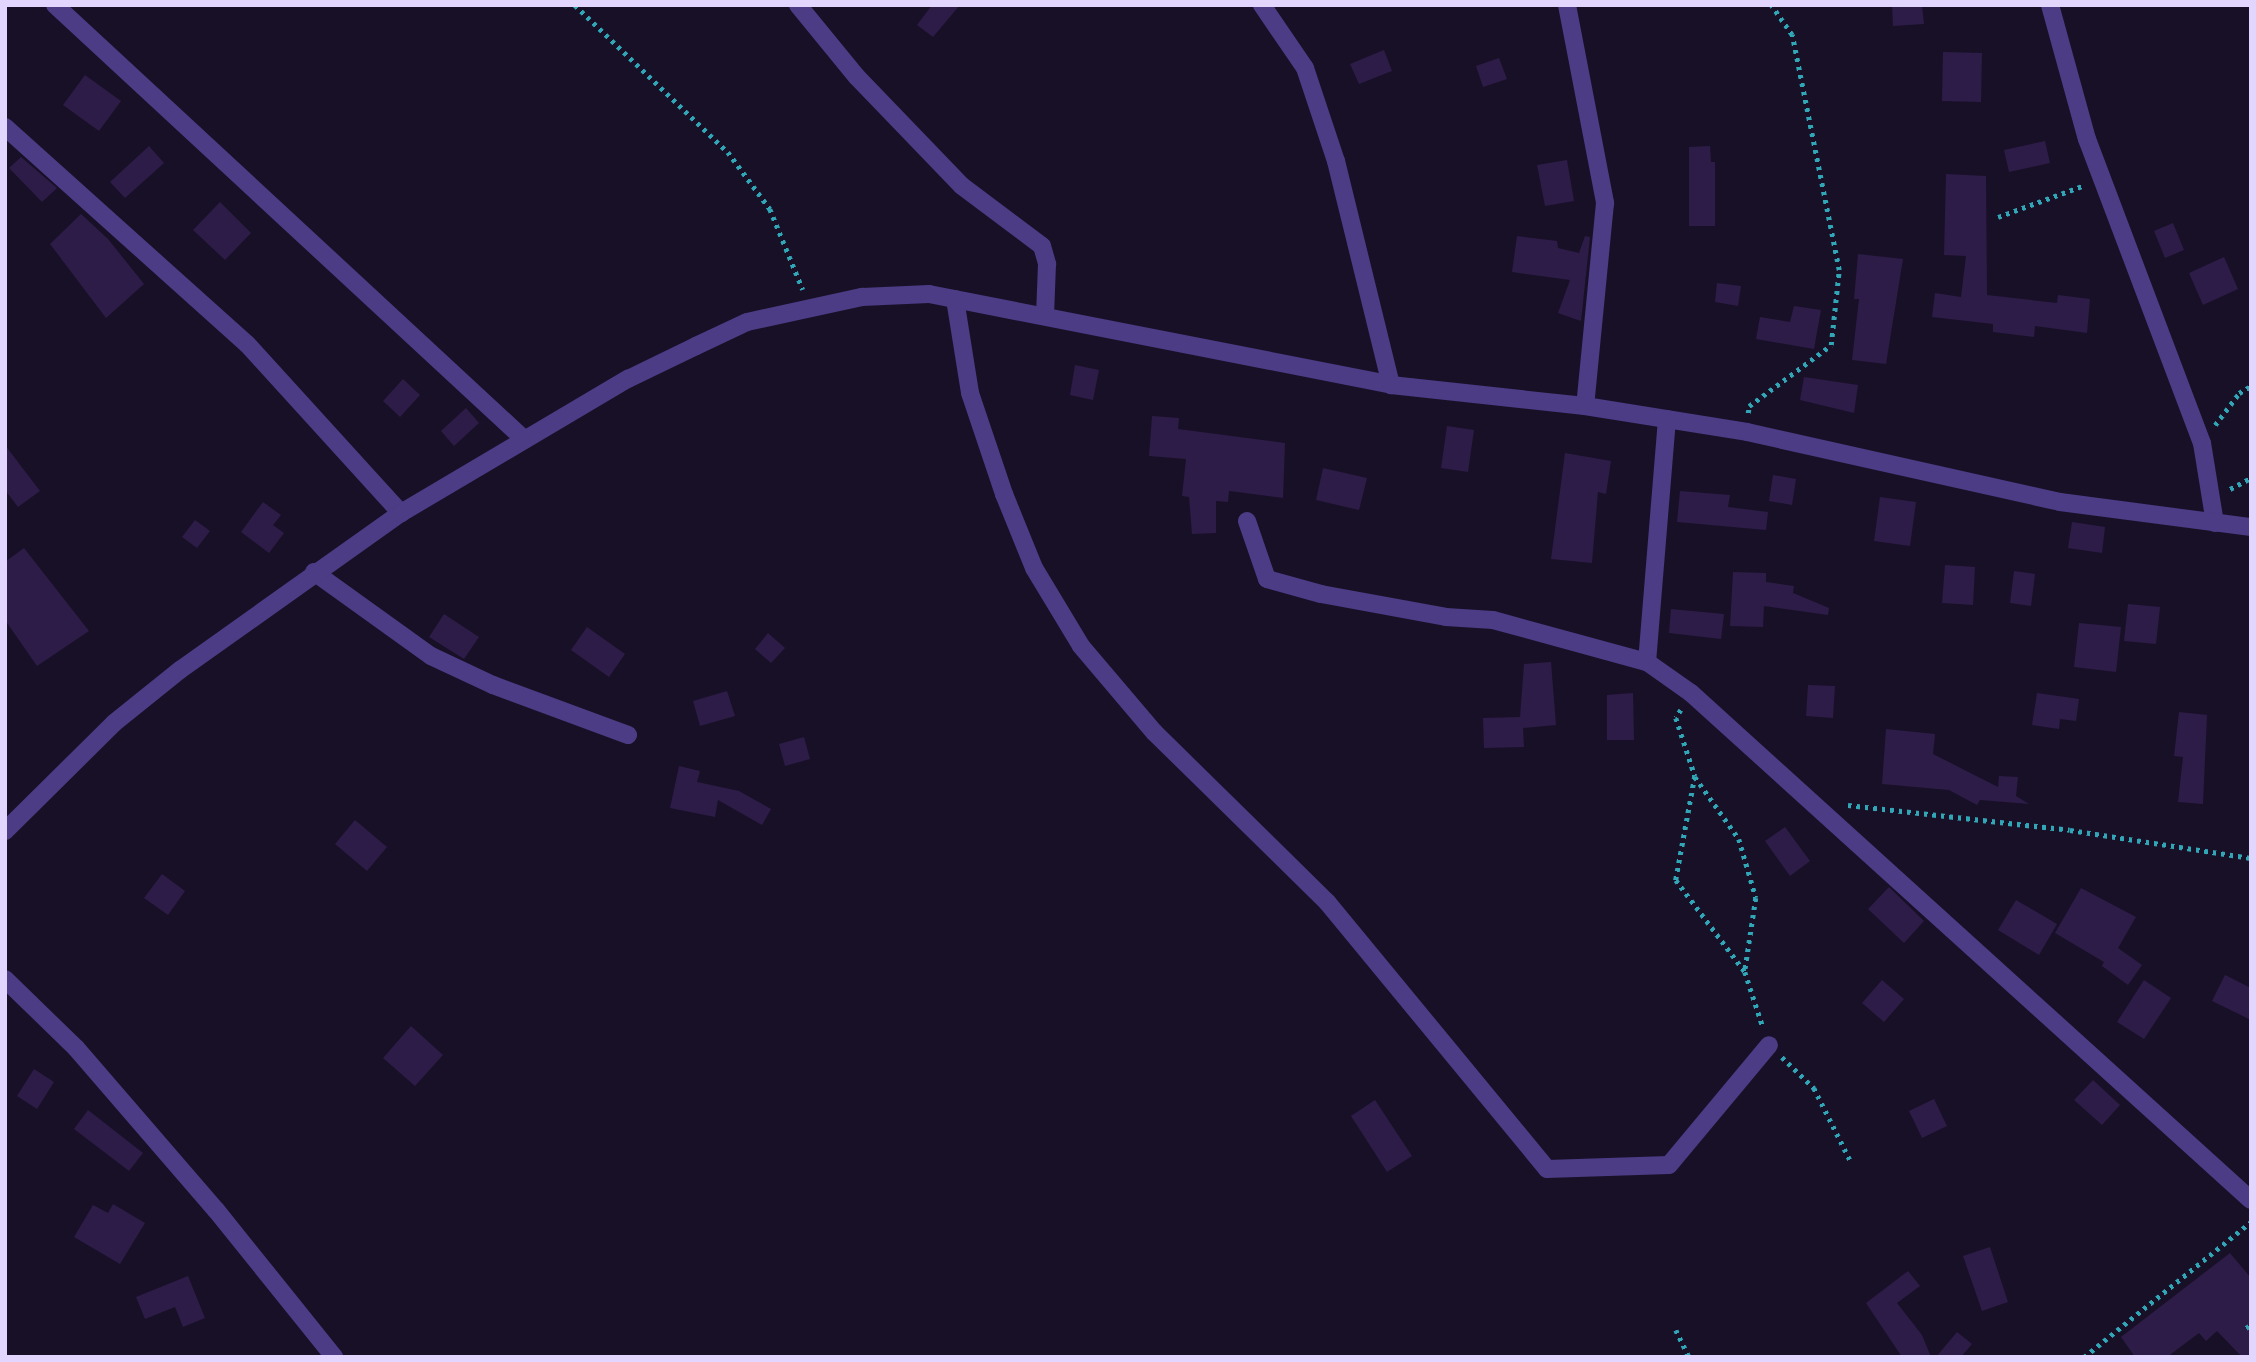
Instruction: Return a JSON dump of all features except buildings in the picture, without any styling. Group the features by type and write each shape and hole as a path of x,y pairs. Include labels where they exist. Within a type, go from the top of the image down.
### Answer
{"street":[{"path":"55,5 525,440"},
{"path":"798,5 857,77 962,186 1042,246 1047,264 1045,316"},
{"path":"1262,5 1305,68 1336,161 1391,385"},
{"path":"1567,5 1605,203 1585,406"},
{"path":"2050,5 2102,178 2202,443 2214,523"},
{"path":"5,127 247,344 401,513"},
{"path":"5,831 114,723 314,572 401,513 628,379 737,327 811,308 904,293 955,299 1045,316 1391,385 1585,406 1746,432 2060,502 2251,527"},
{"path":"955,299 970,393 1004,494 1034,568 1082,646 1154,732 1327,902 1547,1169 1669,1165 1769,1045"},
{"path":"1647,662 1667,419"},
{"path":"1247,521 1267,579 1321,594 1446,617 1493,620 1647,662 1691,693 2251,1200"},
{"path":"314,572 431,656 493,685 628,735"},
{"path":"5,979 94,1069 216,1210 317,1349 334,1357"}],"path":[{"path":"575,5 728,152 770,209 811,308"},
{"path":"1746,432 1749,407 1831,345 1839,270 1792,35 1771,5"},
{"path":"1998,217 2102,178"},
{"path":"2202,443 2239,393 2251,386"},
{"path":"1691,693 1676,718 1695,776 1739,839 1756,898 1745,972"},
{"path":"1695,776 1676,880 1745,972 1769,1045 1814,1088 1850,1160"},
{"path":"1845,805 2070,830 2251,858"},
{"path":"2084,1357 2251,1222"},
{"path":"1676,1330 1689,1357"}]}
